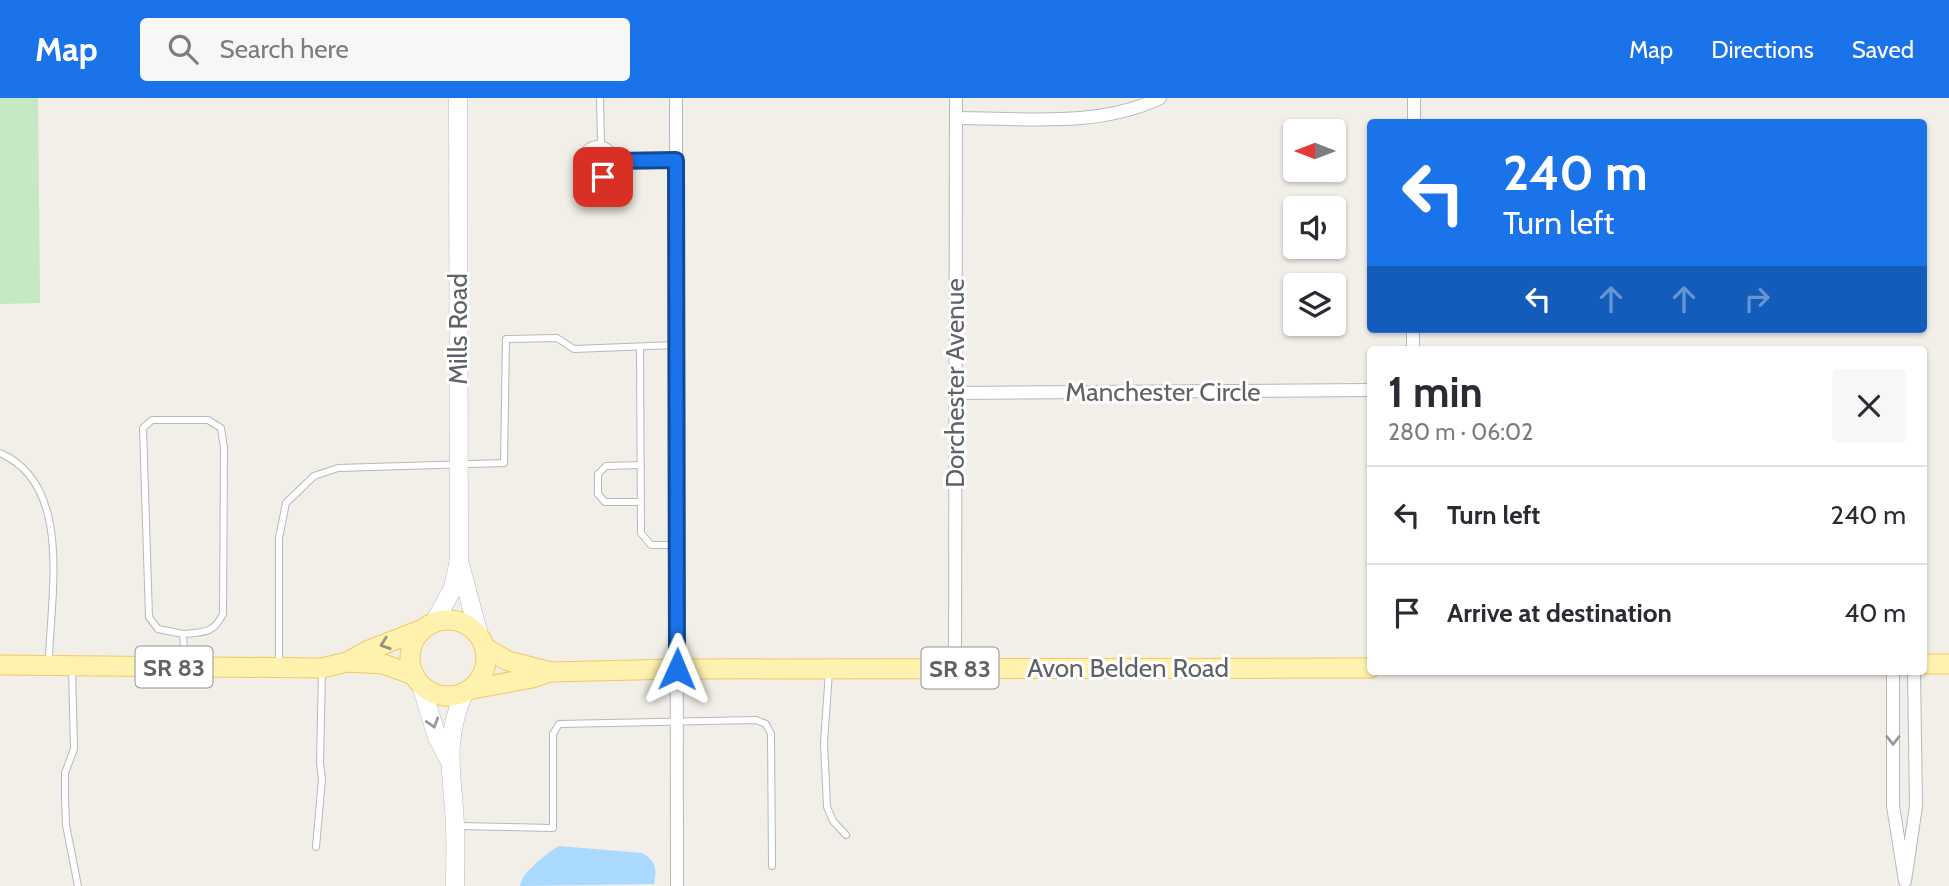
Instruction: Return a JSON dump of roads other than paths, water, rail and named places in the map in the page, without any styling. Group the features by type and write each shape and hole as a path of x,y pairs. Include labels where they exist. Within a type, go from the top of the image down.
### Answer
{"main road":[{"path":"446,620 458,622 470,627 481,641 485,668 468,691 441,696 430,692 417,680 410,663 411,650 415,639 429,626 446,620"},
{"name":"SR 83","path":"0,665 322,668 347,662 369,650 429,626"},
{"name":"Avon Belden Road","path":"481,641 508,661 550,672 829,668 1367,668"},
{"name":"SR 83","path":"347,662 383,664 417,680"},
{"path":"1927,664 1949,664"},
{"name":"Avon Belden Road","path":"468,691 550,672"}],"street":[{"name":"Mills Road","path":"429,626 453,588 459,560 458,98"},
{"path":"676,98 677,886"},
{"name":"Dorchester Avenue","path":"955,668 956,98"},
{"path":"956,118 1094,117 1127,111 1160,98"},
{"path":"1414,98 1414,119"},
{"name":"Manchester Circle","path":"955,393 1367,390"},
{"name":"Mills Road","path":"459,560 481,641"},
{"path":"1893,675 1893,806 1905,883"},
{"path":"1905,883 1916,806 1914,675"},
{"path":"417,680 437,737 449,760"},
{"path":"454,886 455,825 449,760 454,720 468,691"}],"lane":[{"path":"600,98 601,144"},
{"path":"601,144 612,150 615,161 612,171 603,177 592,177 587,174 582,164 583,152 592,145 601,144"},
{"path":"615,161 676,160"},
{"path":"279,668 279,538 286,503 314,476 338,468 504,463 506,339 557,338 574,349 676,345"},
{"path":"640,346 641,533 651,545 677,545"},
{"path":"152,419 208,420 221,428 224,448 223,614 218,624 208,631 183,634 158,629 149,617 147,514 142,453 143,428 152,419"},
{"path":"0,453 14,459 32,477 42,494 50,518 53,592 49,666"},
{"path":"641,465 606,466 597,474 597,494 605,502 641,502"},
{"path":"183,634 185,667"},
{"path":"72,666 74,749 65,773 65,825 78,886"},
{"path":"316,847 322,779 322,668"},
{"path":"829,668 824,742 827,807 833,821 846,835"},
{"path":"455,825 553,828 554,734 559,724 756,720 766,724 771,734 772,866"}],"water":[{"path":"559,846 642,853 654,866 654,884 520,886 529,870"}]}
